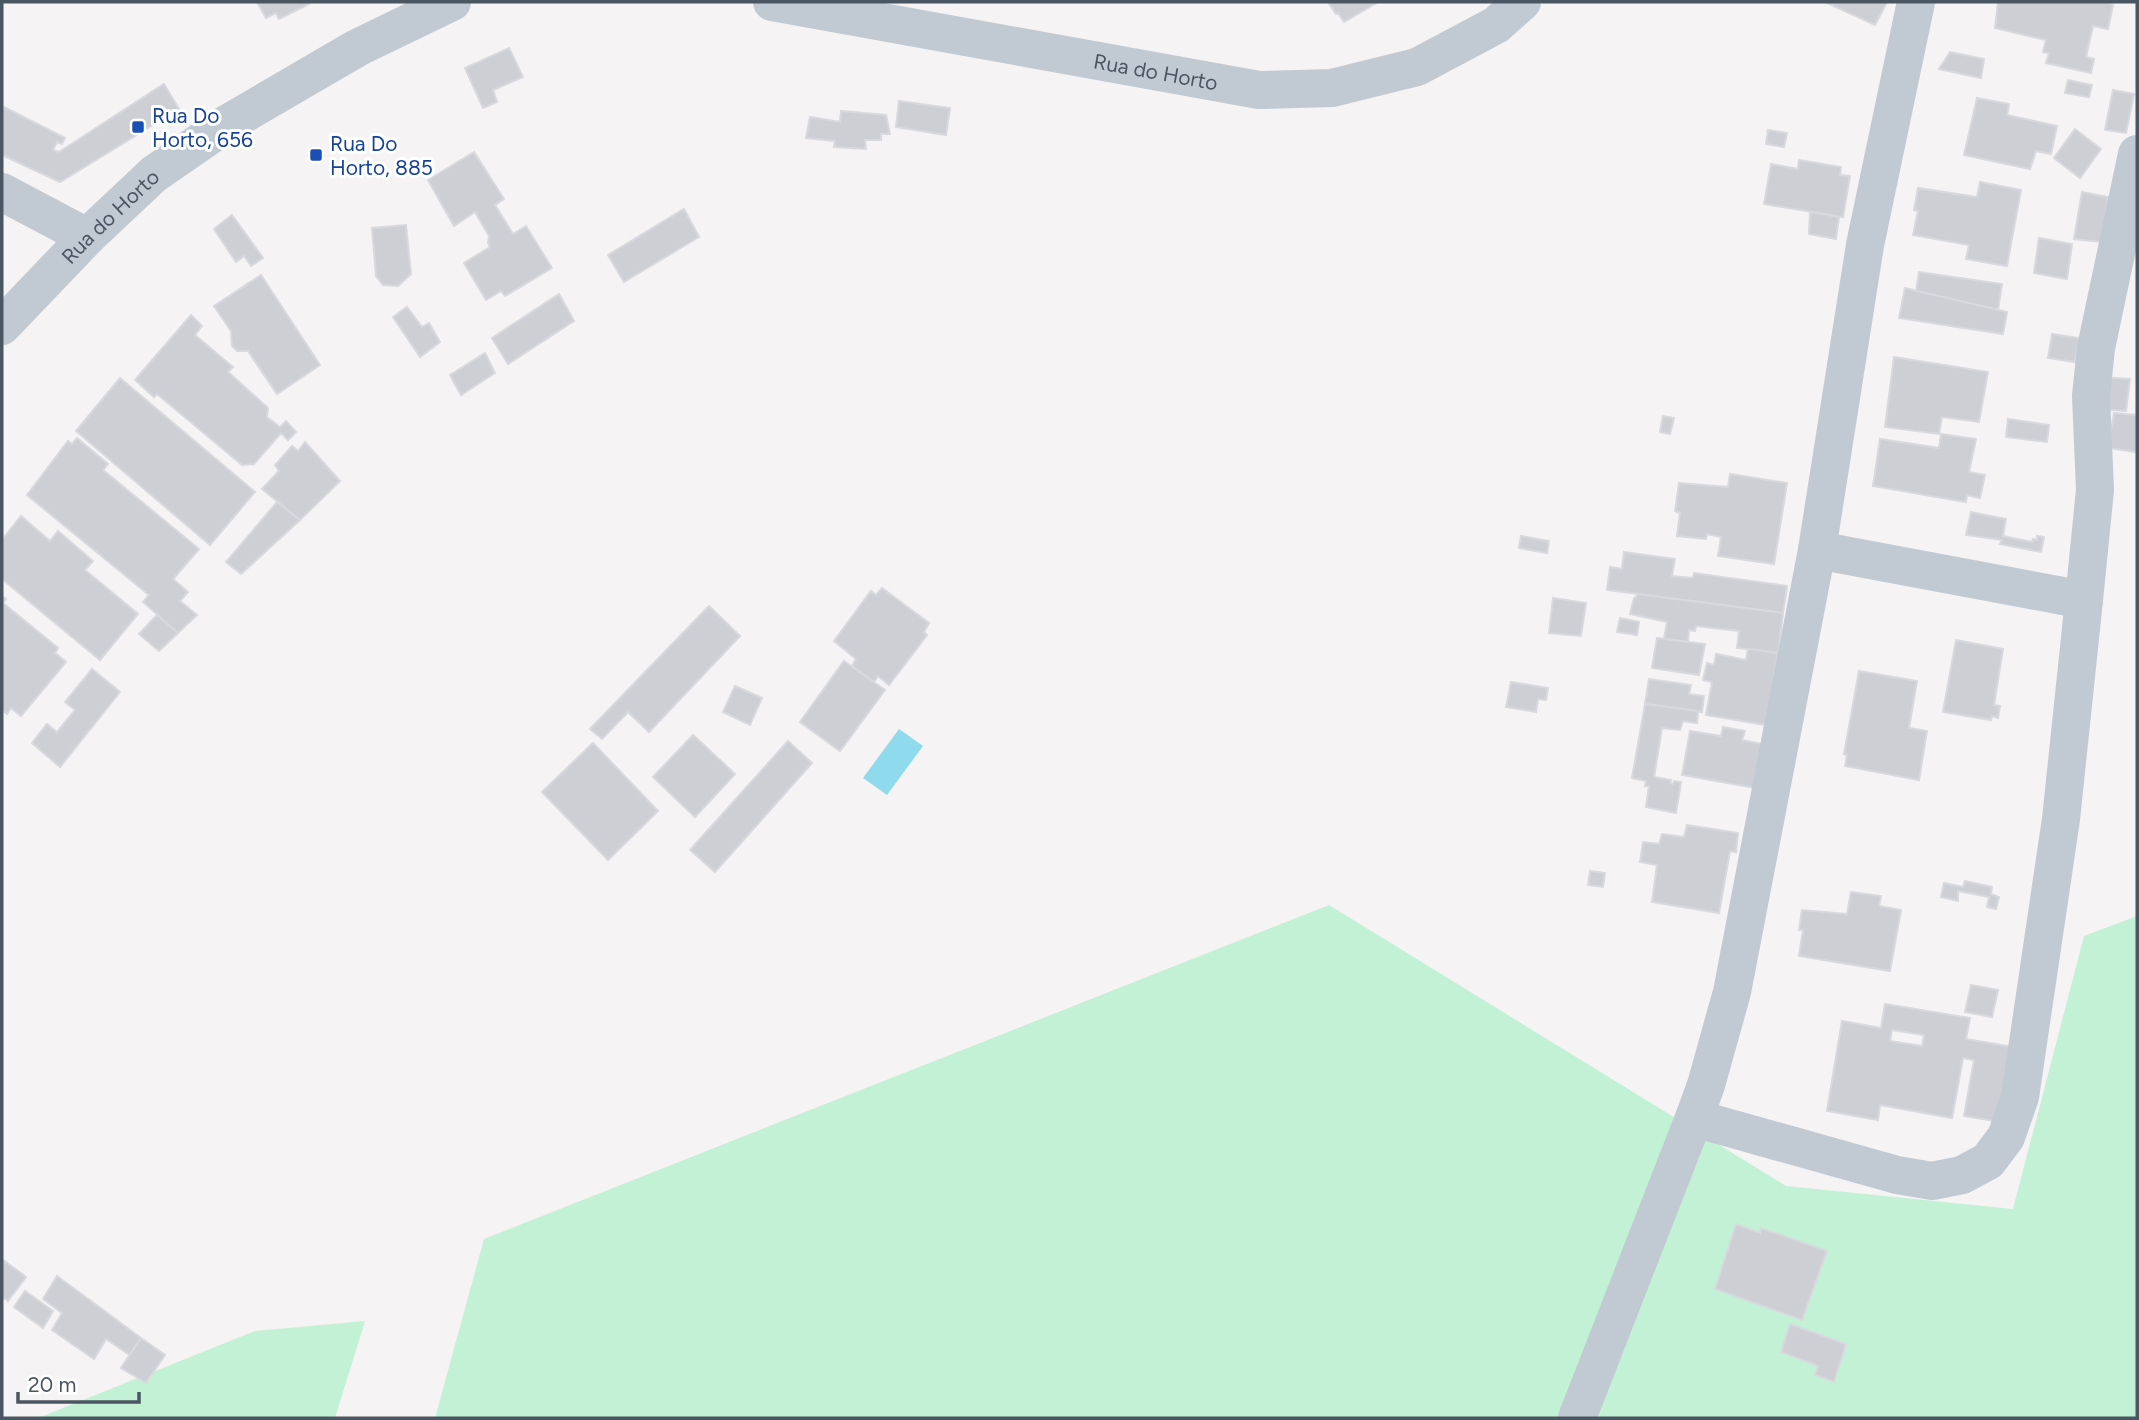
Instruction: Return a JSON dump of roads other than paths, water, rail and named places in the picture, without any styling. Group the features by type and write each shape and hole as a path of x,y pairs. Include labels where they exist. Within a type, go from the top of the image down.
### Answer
{"street":[{"name":"Rua do Horto","path":"2,326 87,237 154,174 225,125 357,48 452,2"},
{"name":"Rua do Horto","path":"772,2 1259,90 1332,88 1417,67 1496,26 1522,2"},
{"path":"1577,1418 1694,1118 1732,992 1817,550 1865,245 1916,2"},
{"path":"1694,1118 1897,1175 1932,1181 1971,1171 1987,1161 2006,1138 2020,1097 2061,819 2095,491 2091,396 2096,348 2137,155"},
{"path":"2,192 87,237"},
{"path":"1817,550 2084,600"}],"water":[{"path":"899,729 923,746 887,795 863,778"}],"place":[{"name":"Rua Do Horto, 656","path":"138,127"},
{"name":"Rua Do Horto, 885","path":"316,155"}]}
